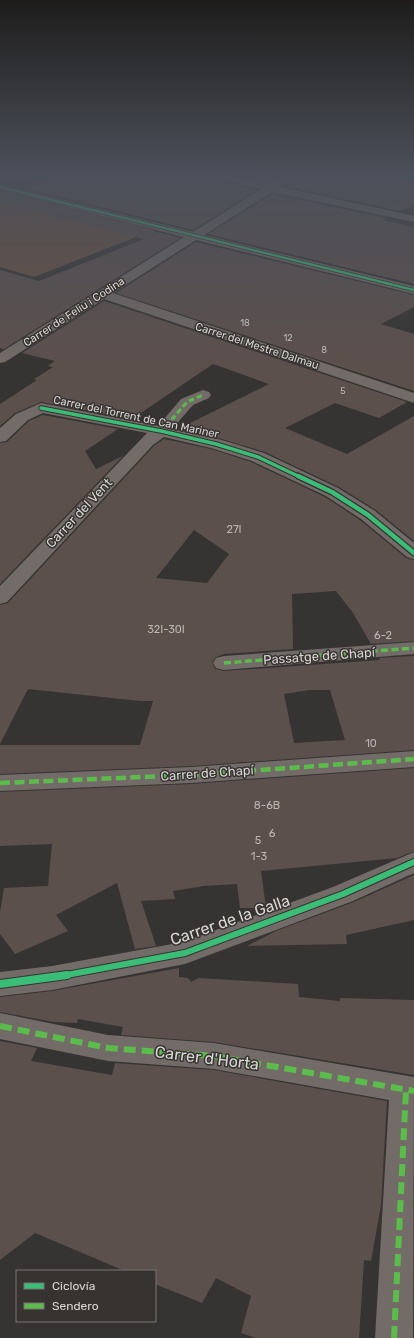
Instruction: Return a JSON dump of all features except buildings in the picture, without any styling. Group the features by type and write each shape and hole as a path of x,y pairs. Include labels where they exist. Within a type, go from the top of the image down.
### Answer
{"street":[{"name":"Carrer de Feliu i Codina","path":"0,359 190,237"},
{"path":"204,237 414,290"},
{"name":"Carrer del Mestre Dalmau","path":"101,294 414,398"},
{"name":"Carrer del Vent","path":"0,598 147,441 163,429 187,402 204,395"},
{"name":"Carrer del Torrent de Can Mariner","path":"0,437 22,418 41,408 163,429 258,457 332,492 368,515 414,553"},
{"name":"Passatge de Chapí","path":"224,663 414,648"},
{"name":"Carrer de Chapí","path":"0,784 191,775 414,759"},
{"name":"Carrer de la Galla","path":"0,984 52,978 184,953 343,894 414,862"},
{"name":"Carrer d'Horta","path":"0,1026 108,1048 214,1056 410,1090"},
{"path":"394,1338 410,1090"}],"shaded area":[{"path":"0,237 135,237 34,277 0,267"}],"marked path":[{"path":"166,426 187,402 203,395"},
{"path":"224,663 414,648"},
{"path":"0,783 191,775 414,759"},
{"path":"0,1026 108,1048 214,1056 414,1091"},
{"path":"394,1338 406,1089"}],"cycle path":[{"path":"201,237 414,290"},
{"path":"41,408 161,431 216,444 258,457 332,492 368,515 414,553"},
{"path":"0,984 52,978 185,953 343,894 414,862"}]}
